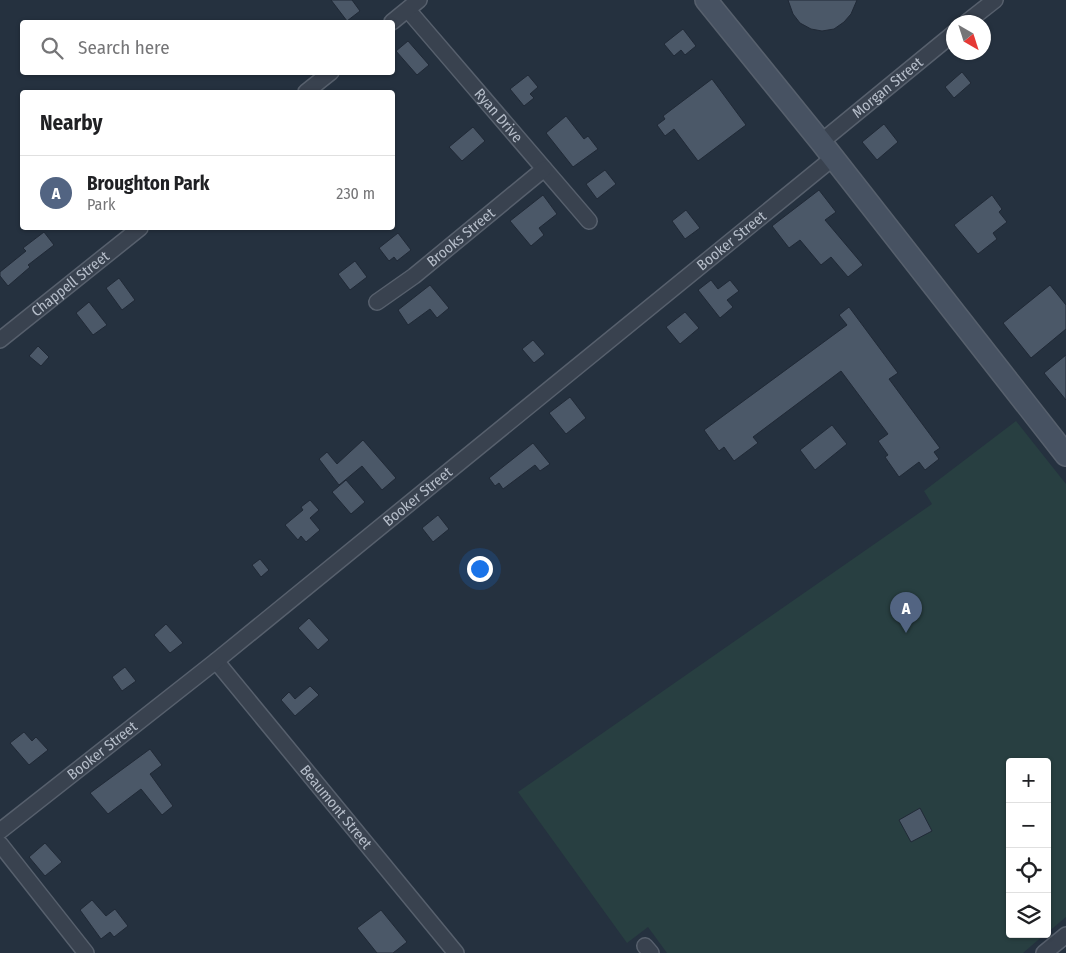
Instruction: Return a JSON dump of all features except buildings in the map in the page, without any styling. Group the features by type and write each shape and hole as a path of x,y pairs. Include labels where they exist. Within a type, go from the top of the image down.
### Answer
{"street":[{"path":"706,0 827,150 1066,456"},
{"path":"976,15 995,0"},
{"path":"394,20 413,5"},
{"name":"Ryan Drive","path":"413,5 544,169 589,221"},
{"name":"Morgan Street","path":"827,150 946,40"},
{"path":"308,90 326,75"},
{"name":"Booker Street","path":"0,832 216,661 614,334 827,150"},
{"name":"Brooks Street","path":"377,302 414,276 544,169"},
{"name":"Chappell Street","path":"0,340 138,230"},
{"name":"Beaumont Street","path":"216,661 456,953"},
{"path":"0,844 86,953"},
{"path":"1044,953 1066,935"}],"green space":[{"path":"1016,421 1066,484 1066,917 1051,930 1051,758 1006,758 1006,938 1040,938 1023,953 667,953 648,927 627,943 518,792 932,504 924,491"}],"place":[{"name":"Broughton Park","path":"906,633"}]}
